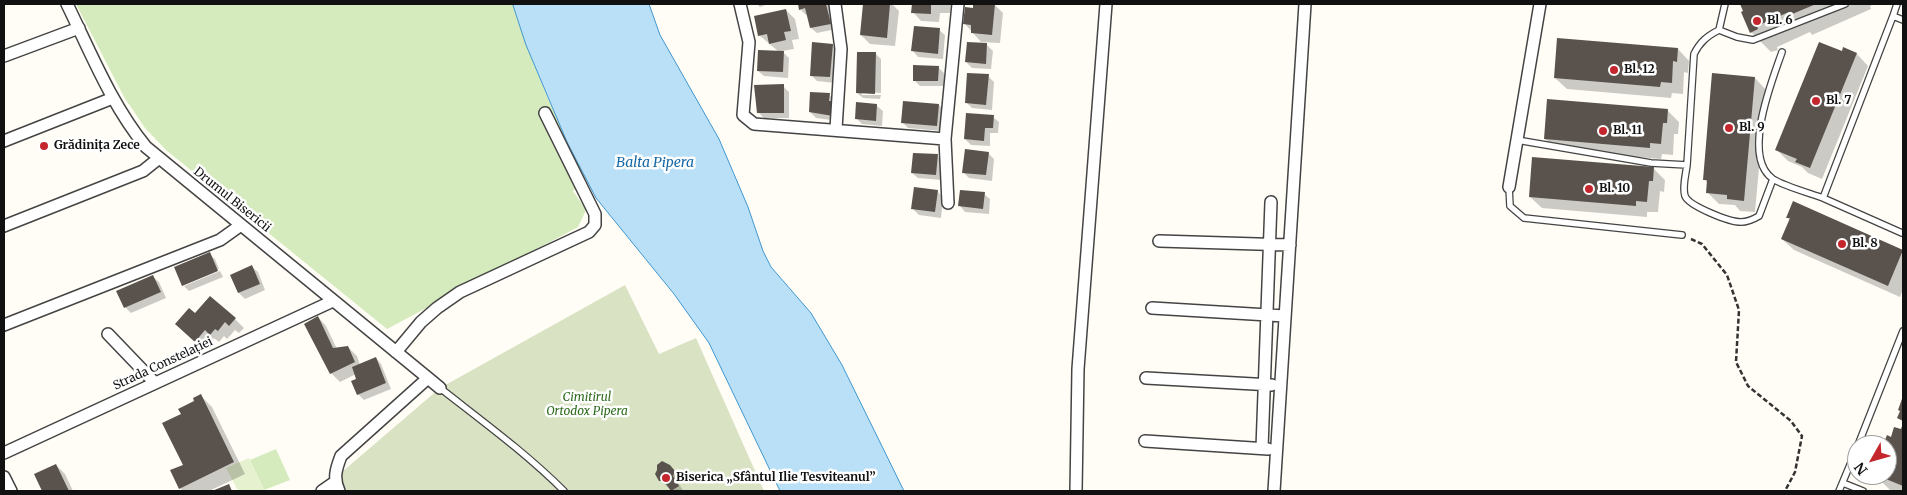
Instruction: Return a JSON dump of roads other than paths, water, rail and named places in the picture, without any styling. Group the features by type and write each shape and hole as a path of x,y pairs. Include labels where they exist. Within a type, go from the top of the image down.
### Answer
{"street":[{"name":"Drumul Bisericii","path":"67,4 113,98 136,135 158,159 440,388"},
{"path":"740,4 748,42 743,115 754,124 945,139"},
{"path":"835,4 841,49 836,129"},
{"path":"948,203 945,139 958,4"},
{"path":"1076,491 1078,369 1106,4"},
{"path":"1274,491 1305,4"},
{"path":"1509,186 1540,4"},
{"path":"4,56 79,28"},
{"path":"4,141 113,98"},
{"path":"396,352 421,322 460,292 589,232 595,225 595,214 545,113"},
{"path":"4,226 142,172 158,159"},
{"path":"1262,448 1271,202"},
{"path":"4,324 220,240 241,225"},
{"path":"1159,241 1290,245"},
{"name":"Strada Constelației","path":"4,453 334,301"},
{"path":"1152,308 1285,316"},
{"path":"108,334 155,383"},
{"path":"322,491 337,487 336,470 341,456 428,378"},
{"path":"1146,378 1281,386"},
{"path":"1146,441 1277,449"},
{"path":"4,477 10,491"}],"lane":[{"path":"1719,30 1725,4"},
{"path":"1773,179 1760,216 1741,222 1730,220 1693,205 1685,197 1684,187 1694,54 1707,36 1719,30 1737,37 1753,40 1845,4"},
{"path":"1823,198 1897,4"},
{"path":"1893,16 1903,20"},
{"path":"1782,52 1765,101 1759,146 1762,166 1773,179 1823,198 1902,233"},
{"path":"1517,140 1651,163 1687,165"},
{"path":"1509,186 1510,206 1524,218 1682,235"},
{"path":"1863,435 1901,341 1903,331"},
{"path":"440,388 493,430 564,491"},
{"path":"1839,491 1847,473"},
{"path":"1843,483 1863,491"}],"water":[{"name":"Balta Pipera","path":"513,4 649,4 660,35 719,139 771,267 811,313 842,365 904,491 780,491 709,343 674,294 596,198 567,142 526,45"}],"place":[{"name":"Bl. 6","path":"1757,21"},
{"name":"Bl. 12","path":"1614,70"},
{"name":"Bl. 7","path":"1816,101"},
{"name":"Bl. 9","path":"1729,128"},
{"name":"Bl. 11","path":"1603,131"},
{"name":"Grădinița Zece","path":"44,146"},
{"name":"Bl. 10","path":"1589,189"},
{"name":"Bl. 8","path":"1842,244"},
{"name":"Biserica „Sfântul Ilie Tesviteanul”","path":"666,478"}],"park label":[{"name":"Cimitirul Ortodox Pipera","path":"587,405"}]}
